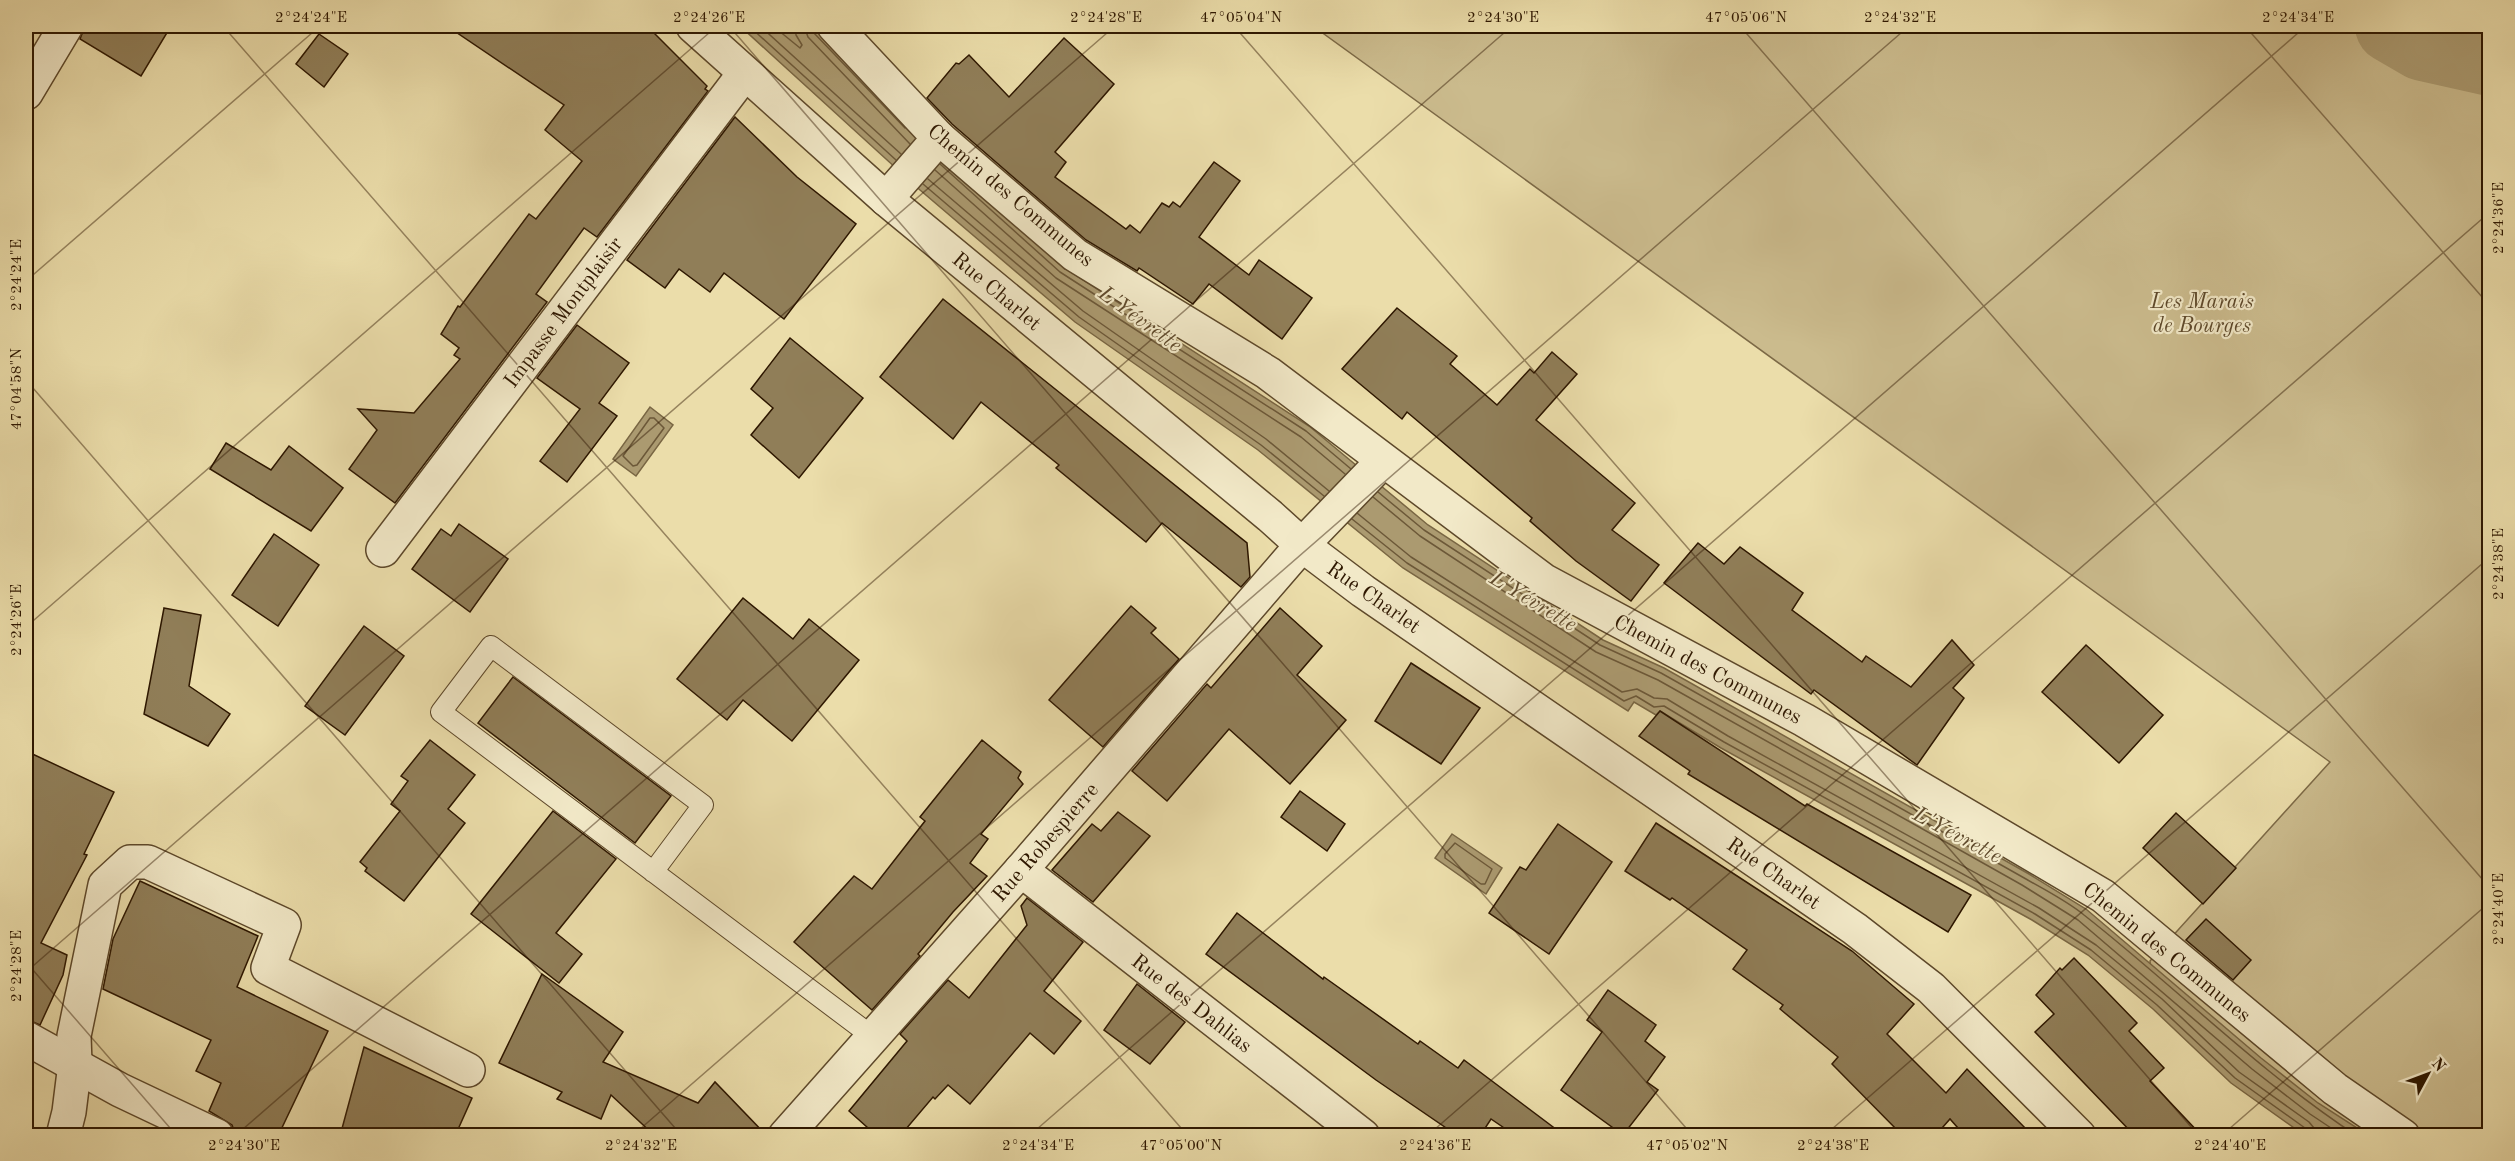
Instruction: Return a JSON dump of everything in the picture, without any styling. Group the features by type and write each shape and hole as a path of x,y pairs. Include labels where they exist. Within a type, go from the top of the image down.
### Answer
{"street":[{"path":"26,93 66,26"},
{"name":"Rue Charlet","path":"693,26 744,74 891,193 1302,545 1363,591 1855,929 1931,988 2079,1136"},
{"name":"Chemin des Communes","path":"834,26 937,142 1076,255 1268,373 1378,466 1544,580 1804,720 2103,896 2335,1089 2403,1136"},
{"name":"Impasse Montplaisir","path":"383,550 744,74"},
{"path":"891,193 937,142"},
{"name":"Rue Robespierre","path":"785,1136 1021,870 1302,545 1378,466"},
{"path":"63,1136 69,1112 75,1064 74,1036 105,885 130,862 148,862 284,925 268,968 468,1070"},
{"name":"Rue des Dahlias","path":"1021,870 1363,1136"},
{"path":"26,1038 120,1090 217,1136"}],"lane":[{"path":"653,872 703,805 491,646 441,712 653,872 873,1037"}],"green space":[{"name":"Les Marais de Bourges","path":"1313,26 2489,26 2489,1135 2322,1135 2153,992 2150,961 2330,762"}],"water":[{"name":"L'Yévrette","path":"740,26 815,26 945,161 1063,267 1309,426 1428,525 1603,640 1664,668 2029,874 2086,909 2261,1058 2318,1103 2368,1135 2304,1135 2231,1083 2153,1009 2088,955 2032,920 1721,748 1660,711 1656,715 1634,702 1628,711 1403,568 1258,450 1075,322 920,190"},
{"path":"2356,26 2392,26 2409,40 2489,60 2489,84 2427,77 2394,59"},
{"path":"650,407 673,425 636,476 613,459"},
{"path":"1452,834 1502,868 1486,894 1435,858"}],"building":[{"path":"85,26 171,26 141,76 80,39"},
{"path":"447,26 647,26 707,86 705,89 708,91 597,237 584,228 536,294 547,302 395,503 349,469 377,430 358,409 414,413 460,359 454,355 459,348 441,334 458,306 460,307 529,214 536,219 582,161 545,130 564,105"},
{"path":"319,34 348,54 324,87 296,64"},
{"path":"1064,38 1114,84 1055,152 1066,162 1055,177 1126,229 1130,225 1140,233 1162,203 1169,207 1173,202 1180,207 1214,162 1240,181 1199,237 1249,275 1259,260 1312,298 1282,339 1209,284 1193,304 1139,268 1137,271 1086,240 952,124 927,98 956,63 959,64 969,55 1009,97"},
{"path":"735,117 797,177 856,224 784,319 724,273 710,292 679,269 665,288 627,260"},
{"path":"943,299 1247,543 1250,577 1241,587 1162,523 1146,542 1056,468 1059,465 981,402 953,439 880,377"},
{"path":"1397,308 1457,356 1450,364 1497,405 1530,369 1534,373 1552,352 1577,374 1536,420 1635,503 1612,530 1659,565 1631,601 1576,561 1530,521 1532,518 1407,412 1402,419 1342,369"},
{"path":"577,325 629,363 599,403 617,416 567,482 540,461 580,409 537,378"},
{"path":"790,338 863,398 799,478 751,435 773,408 751,389"},
{"path":"226,443 271,470 289,446 343,488 311,531 210,469"},
{"path":"459,524 508,559 470,612 412,569 441,529 451,536"},
{"path":"274,534 319,565 278,626 232,595"},
{"path":"1698,543 1724,564 1740,547 1803,593 1792,610 1862,662 1866,656 1911,687 1952,640 1974,665 1953,688 1964,698 1917,765 1814,690 1811,694 1664,583"},
{"path":"743,598 793,639 809,619 859,660 792,741 743,700 727,720 677,679"},
{"path":"1131,606 1156,628 1151,633 1179,659 1103,747 1049,700"},
{"path":"164,608 201,615 189,686 230,714 208,746 144,714"},
{"path":"1280,608 1322,646 1297,675 1346,720 1290,784 1229,729 1167,801 1132,771 1207,684 1211,688"},
{"path":"364,626 404,656 345,735 305,706"},
{"path":"2086,645 2163,715 2119,763 2042,692"},
{"path":"1411,663 1480,708 1441,764 1375,721"},
{"path":"513,677 671,796 635,843 478,723"},
{"path":"1660,711 1805,806 1807,804 1971,895 1948,932 1688,774 1690,771 1639,736"},
{"path":"430,740 475,775 448,809 465,823 404,901 365,871 367,868 360,862 400,811 391,804 408,781 401,776"},
{"path":"982,740 1021,772 1018,778 1023,784 981,834 988,839 970,863 987,876 953,912 918,954 920,956 872,1010 794,942 854,876 872,889 925,821 920,817"},
{"path":"26,751 114,792 84,854 87,855 41,943 67,955 63,975 40,1025 26,1019"},
{"path":"1300,791 1345,824 1327,851 1281,817"},
{"path":"553,811 616,859 556,933 582,954 559,983 471,914"},
{"path":"1118,812 1150,836 1093,902 1052,870 1092,824 1101,831"},
{"path":"2176,813 2236,868 2203,904 2143,848"},
{"path":"1656,823 1852,951 1914,1004 1887,1034 1946,1093 1967,1069 2033,1136 1965,1136 1950,1119 1935,1136 1903,1136 1832,1064 1838,1057 1780,1009 1783,1005 1733,969 1747,950 1672,898 1670,900 1625,871"},
{"path":"1558,824 1612,862 1549,954 1489,913 1520,867 1526,870"},
{"path":"140,881 258,936 237,987 328,1031 278,1136 236,1136 232,1125 209,1111 221,1083 196,1071 211,1040 103,989 113,939"},
{"path":"1027,898 1083,942 1044,991 1081,1021 1054,1054 1030,1033 970,1104 948,1085 935,1099 933,1097 900,1136 877,1136 849,1111 907,1041 900,1034 948,980 969,998 1027,925 1021,906"},
{"path":"1237,913 1323,979 1324,977 1418,1044 1420,1041 1458,1068 1464,1060 1565,1136 1516,1136 1491,1119 1480,1136 1458,1136 1376,1080 1206,954"},
{"path":"2206,919 2251,960 2233,980 2186,940"},
{"path":"2074,958 2137,1023 2129,1031 2164,1068 2150,1081 2202,1136 2135,1136 2035,1032 2054,1014 2036,995 2060,968 2062,970"},
{"path":"542,974 623,1032 603,1062 698,1103 715,1082 767,1136 655,1136 611,1095 601,1119 557,1099 562,1092 499,1063"},
{"path":"1137,984 1185,1022 1150,1064 1104,1030"},
{"path":"1608,990 1656,1025 1645,1041 1665,1057 1647,1082 1658,1090 1623,1135 1561,1090 1602,1032 1587,1020"},
{"path":"364,1047 472,1098 455,1136 340,1136"}],"waterway":[{"path":"2392,26 2423,44 2490,59"}]}
